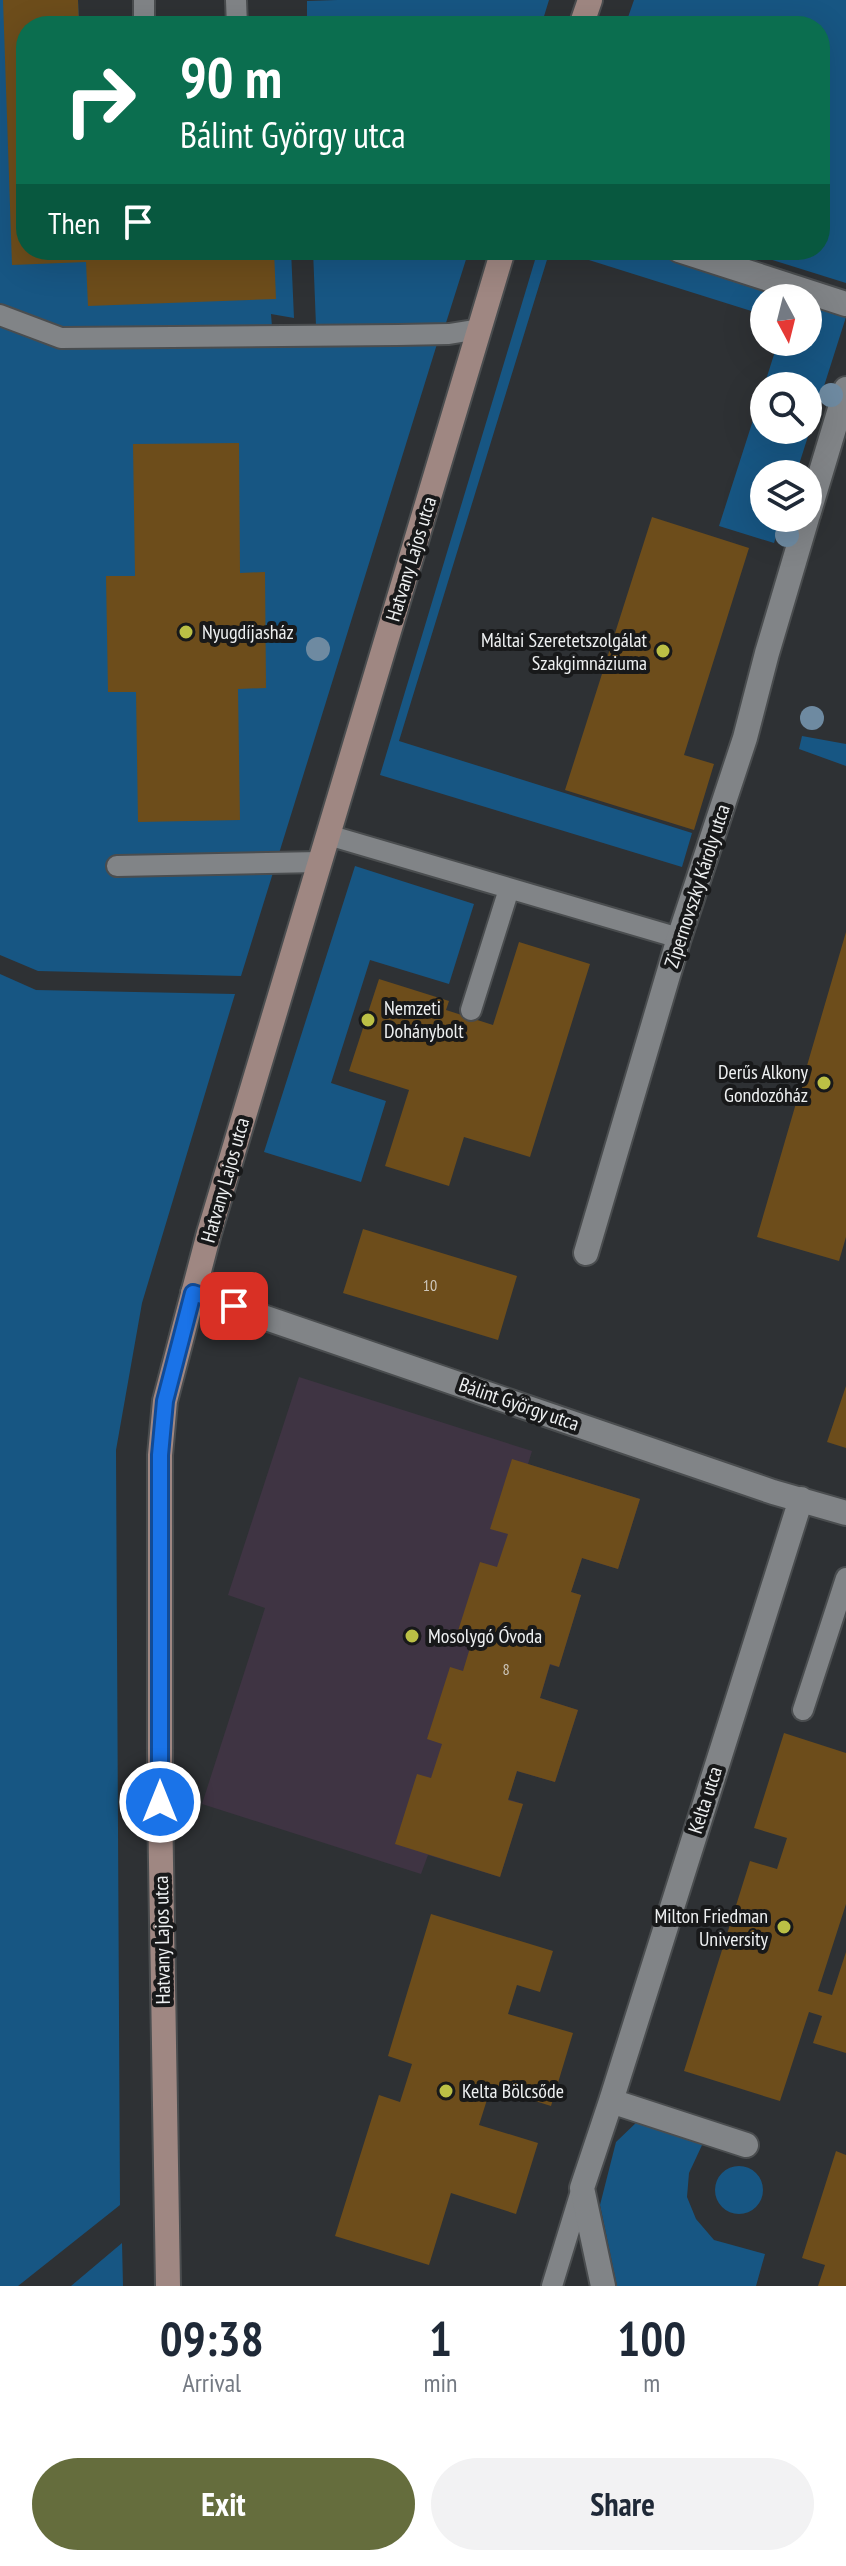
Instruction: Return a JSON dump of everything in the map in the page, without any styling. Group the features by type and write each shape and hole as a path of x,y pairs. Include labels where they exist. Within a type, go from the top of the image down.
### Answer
{"street":[{"name":"Hatvany Lajos utca","path":"168,2286 160,1802 160,1455 165,1401 193,1293 500,260"},
{"path":"710,260 846,304"},
{"name":"Zipernovszky Károly utca","path":"822,470 846,389"},
{"name":"Zipernovszky Károly utca","path":"586,1253 679,938 745,738 803,532"},
{"name":"Bálint György utca","path":"193,1293 846,1513"},
{"name":"Kelta utca","path":"582,2188 801,1499"},
{"path":"611,2101 746,2145"},
{"path":"582,2188 603,2286"}],"lane":[{"path":"0,315 61,338 449,334 480,329"},
{"path":"328,835 679,938"},
{"path":"117,866 320,862"},
{"path":"471,1010 509,889"},
{"path":"803,1710 846,1578"},
{"path":"552,2286 582,2188"}],"shaded area":[{"path":"0,0 78,0 79,16 16,16 16,260 291,260 294,318 271,314 272,327 62,330 0,308"},
{"path":"549,0 544,16 307,16 307,1"},
{"path":"634,0 846,0 846,283 772,260 830,260 830,16 628,16"},
{"path":"313,260 466,260 445,326 316,326"},
{"path":"535,260 547,260 399,741 692,833 682,867 380,775"},
{"path":"589,260 697,260 766,284 750,284 750,311"},
{"path":"822,303 846,311 822,392 822,372 768,372 774,356 822,356"},
{"path":"0,322 60,346 437,344 241,976 38,971 0,955"},
{"path":"750,429 750,444 806,444 800,460 750,460 750,532 778,532 774,543 719,526"},
{"path":"802,736 846,744 846,766 799,749"},
{"path":"355,866 474,904 449,984 370,960 331,1083 386,1101 361,1182 264,1152"},
{"path":"0,974 36,990 235,994 142,1303 116,1450 120,2205 18,2286 0,2286"},
{"name":"Mosolygó Óvoda","path":"299,1377 532,1451 528,1464 640,1499 618,1569 582,1558 571,1592 581,1595 559,1667 550,1665 540,1698 578,1710 555,1782 517,1771 508,1799 523,1804 500,1877 428,1855 421,1874 202,1804 265,1608 228,1595"},
{"path":"640,2119 703,2143 689,2173 687,2197 696,2219 714,2240 765,2254 756,2286 617,2286 600,2205 616,2142"},
{"path":"739,2166 756,2173 763,2190 756,2207 739,2214 722,2207 715,2190 722,2173"},
{"path":"122,2243 123,2286 71,2286"}],"building":[{"path":"3,0 78,0 79,16 16,16 16,260 274,260 276,299 88,306 86,262 12,265"},
{"name":"Nyugdíjasház","path":"239,443 240,573 265,572 266,688 238,689 240,820 138,822 136,692 108,692 106,576 135,576 133,444"},
{"name":"Máltai Szeretetszolgálat Szakgimnáziuma","path":"652,517 749,548 684,755 714,764 694,830 565,790"},
{"name":"Derűs Alkony Gondozóház","path":"846,932 846,1237 839,1261 757,1237"},
{"path":"519,942 590,964 530,1157 464,1137 449,1186 385,1166 409,1090 349,1071 379,979 449,1001 446,1010 493,1025"},
{"path":"363,1229 517,1276 498,1340 343,1293"},
{"path":"846,1386 846,1448 827,1442"},
{"path":"512,1459 640,1499 618,1569 582,1558 571,1592 581,1595 559,1667 550,1664 540,1698 578,1710 555,1782 517,1771 508,1800 523,1804 500,1877 395,1844 417,1774 431,1778 442,1744 427,1739 450,1667 463,1671 473,1638 457,1634 480,1562 497,1567 508,1534 490,1529"},
{"name":"Milton Friedman University","path":"784,1733 846,1753 846,1904 818,1991 832,1995 846,1952 846,2053 813,2043 822,2016 809,2012 780,2101 684,2071 750,1861 777,1869 787,1838 754,1828"},
{"name":"Kelta Bölcsőde","path":"431,1914 553,1951 540,1992 517,1985 508,2014 573,2033 551,2106 491,2087 479,2125 538,2143 516,2214 451,2193 429,2265 335,2236 379,2095 400,2102 412,2064 388,2056"},
{"path":"836,2151 846,2155 846,2286 818,2286 825,2265 802,2258"}],"place":[{"name":"Nyugdíjasház","path":"186,632"},
{"name":"Máltai Szeretetszolgálat Szakgimnáziuma","path":"663,651"},
{"name":"Nemzeti Dohánybolt","path":"368,1020"},
{"name":"Derűs Alkony Gondozóház","path":"824,1083"},
{"name":"Mosolygó Óvoda","path":"412,1636"},
{"name":"Milton Friedman University","path":"784,1927"},
{"name":"Kelta Bölcsőde","path":"446,2091"}],"route":[{"path":"160,1802 160,1455 165,1401 193,1293 234,1306"}]}
